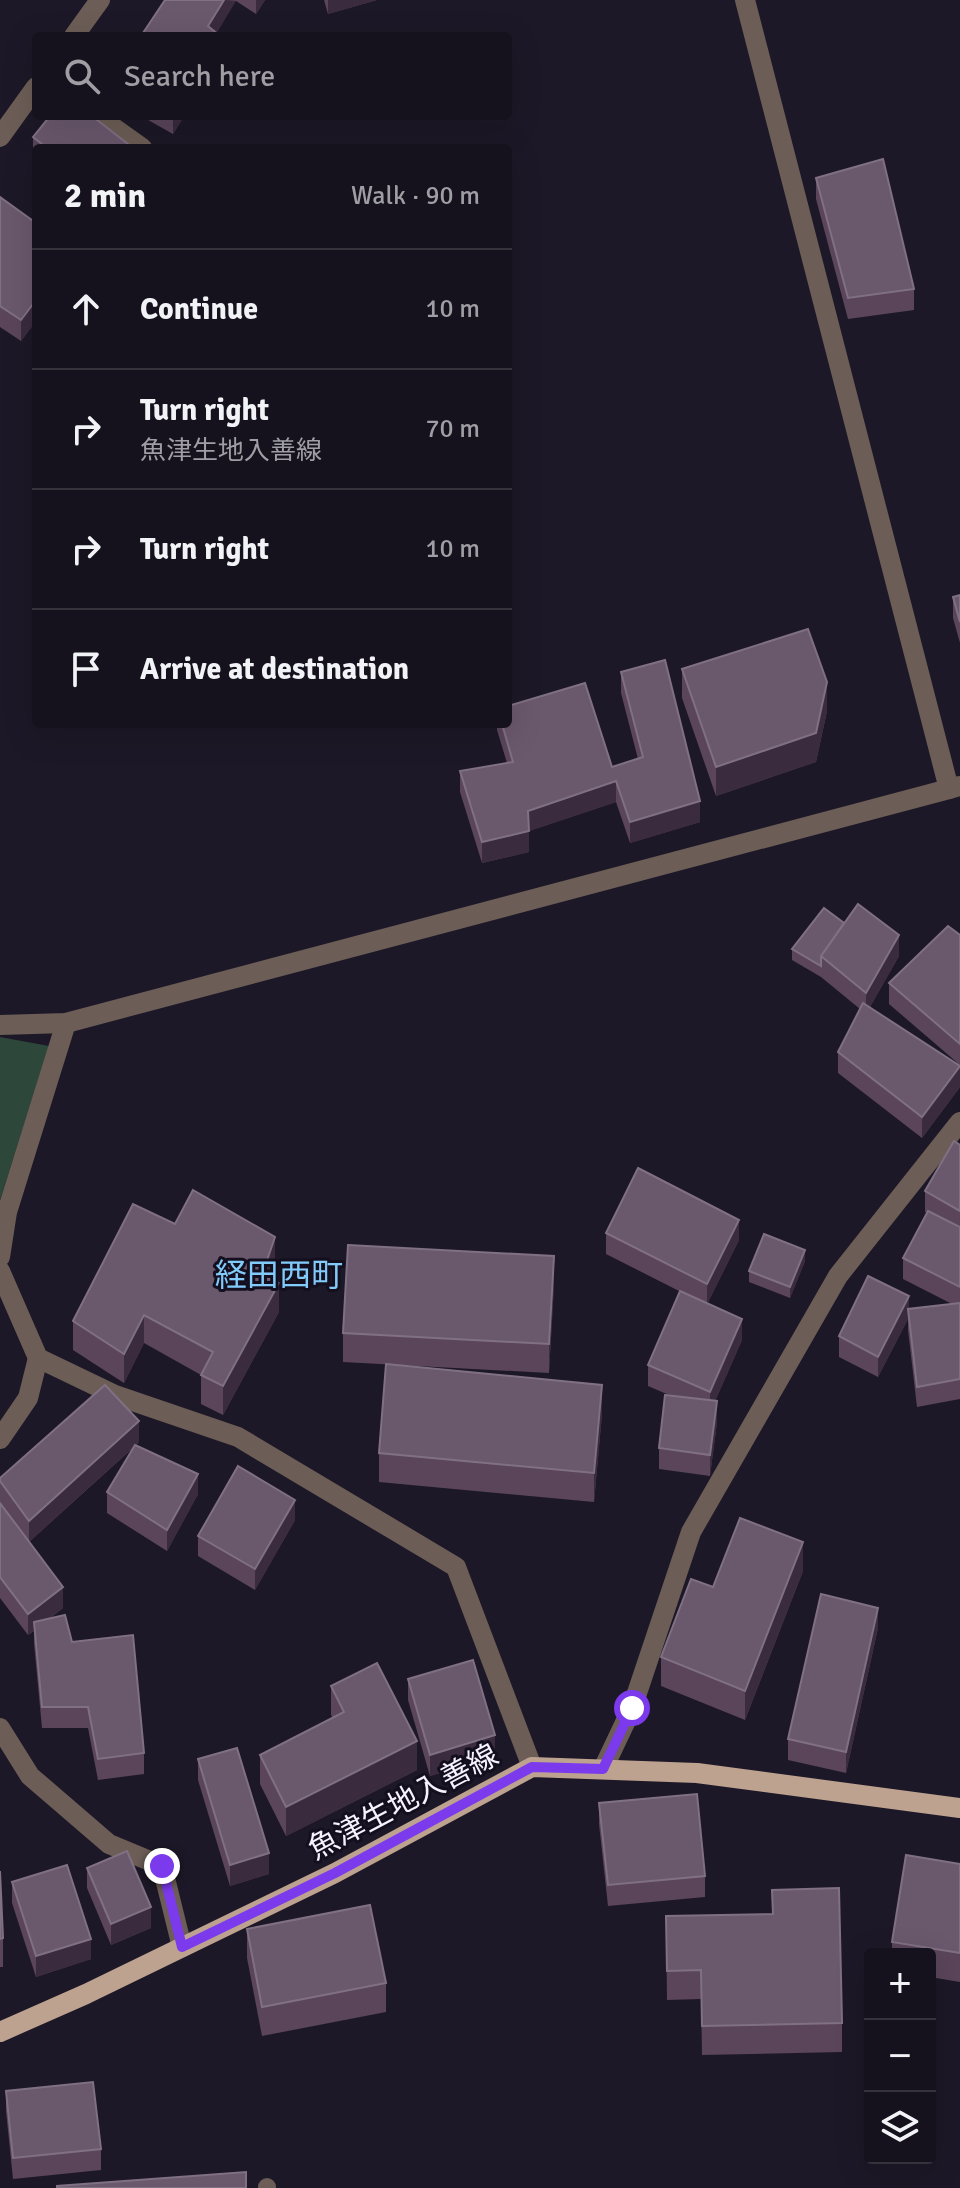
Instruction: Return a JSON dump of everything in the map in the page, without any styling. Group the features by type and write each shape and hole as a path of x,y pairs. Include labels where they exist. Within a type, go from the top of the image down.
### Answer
{"main road":[{"name":"魚津生地入善線","path":"0,2032 335,1873 532,1767 697,1773 960,1808"}],"street":[{"path":"77,32 100,0"},
{"path":"0,1025 66,1023 954,788 745,0"},
{"path":"0,137 32,93"},
{"path":"103,120 136,144"},
{"path":"0,1257 7,1212 66,1023"},
{"path":"603,1769 632,1708 691,1532 838,1276 960,1122"},
{"path":"0,1271 38,1358 28,1398 0,1439"},
{"path":"38,1358 115,1395 238,1437 456,1567 532,1767"},
{"path":"0,1728 30,1776 109,1844 162,1866 182,1947"}],"green space":[{"path":"0,1037 49,1046 0,1200"}],"building":[{"path":"165,0 224,0 208,26 215,32 144,32"},
{"path":"47,120 97,120 128,144 42,144 33,137"},
{"path":"883,159 914,289 848,298 816,178"},
{"path":"0,197 32,220 32,305 21,320 0,306"},
{"path":"960,595 960,622 953,597"},
{"path":"808,629 827,682 816,733 716,767 682,669"},
{"path":"665,660 700,801 630,822 616,781 528,811 529,831 482,842 460,771 513,762 503,728 512,728 512,705 585,683 612,767 643,757 621,672"},
{"path":"858,904 899,935 866,993 821,956"},
{"path":"824,908 844,923 821,956 821,966 792,949"},
{"path":"948,926 960,935 960,1044 889,983"},
{"path":"863,1003 960,1066 922,1117 838,1052"},
{"path":"954,1141 960,1145 960,1211 925,1191"},
{"path":"638,1168 739,1220 707,1284 606,1233"},
{"path":"193,1190 275,1237 262,1275 279,1283 223,1386 201,1375 213,1352 144,1315 124,1354 73,1321 133,1204 175,1224"},
{"path":"928,1211 960,1227 960,1287 903,1258"},
{"path":"764,1234 805,1250 790,1287 749,1271"},
{"path":"348,1245 554,1256 549,1344 343,1333"},
{"path":"868,1276 909,1296 878,1357 839,1336"},
{"path":"680,1291 742,1319 710,1392 648,1365"},
{"path":"960,1303 960,1379 917,1387 908,1309"},
{"path":"386,1364 602,1385 594,1473 379,1453"},
{"path":"105,1385 139,1421 29,1521 0,1478"},
{"path":"665,1395 717,1401 710,1455 659,1448"},
{"path":"135,1445 198,1474 167,1530 107,1492"},
{"path":"238,1466 295,1500 255,1569 198,1536"},
{"path":"0,1503 63,1587 28,1614 0,1577"},
{"path":"740,1518 803,1542 745,1691 661,1657 691,1579 713,1587"},
{"path":"821,1594 878,1608 846,1752 788,1739"},
{"path":"65,1615 72,1642 133,1635 144,1753 98,1759 88,1707 42,1707 34,1622"},
{"path":"473,1660 495,1735 430,1755 408,1679"},
{"path":"377,1663 417,1741 286,1807 260,1755 344,1712 331,1686"},
{"path":"237,1748 269,1853 230,1865 198,1759"},
{"path":"697,1794 705,1876 608,1885 599,1803"},
{"path":"127,1851 151,1907 111,1924 87,1868"},
{"path":"906,1855 960,1864 960,1953 892,1942"},
{"path":"67,1865 91,1939 36,1956 12,1882"},
{"path":"0,1871 3,1938 0,1939"},
{"path":"839,1888 842,2023 702,2026 701,1970 667,1971 666,1916 773,1914 772,1890"},
{"path":"370,1905 386,1983 262,2007 247,1929"},
{"path":"93,2082 101,2149 13,2158 6,2091"},
{"path":"246,2172 246,2188 57,2188 57,2186"}],"district":[{"name":"経田西町","path":"279,1275"}],"route":[{"path":"162,1866 182,1947 335,1873 532,1767 603,1769 632,1708"}]}
